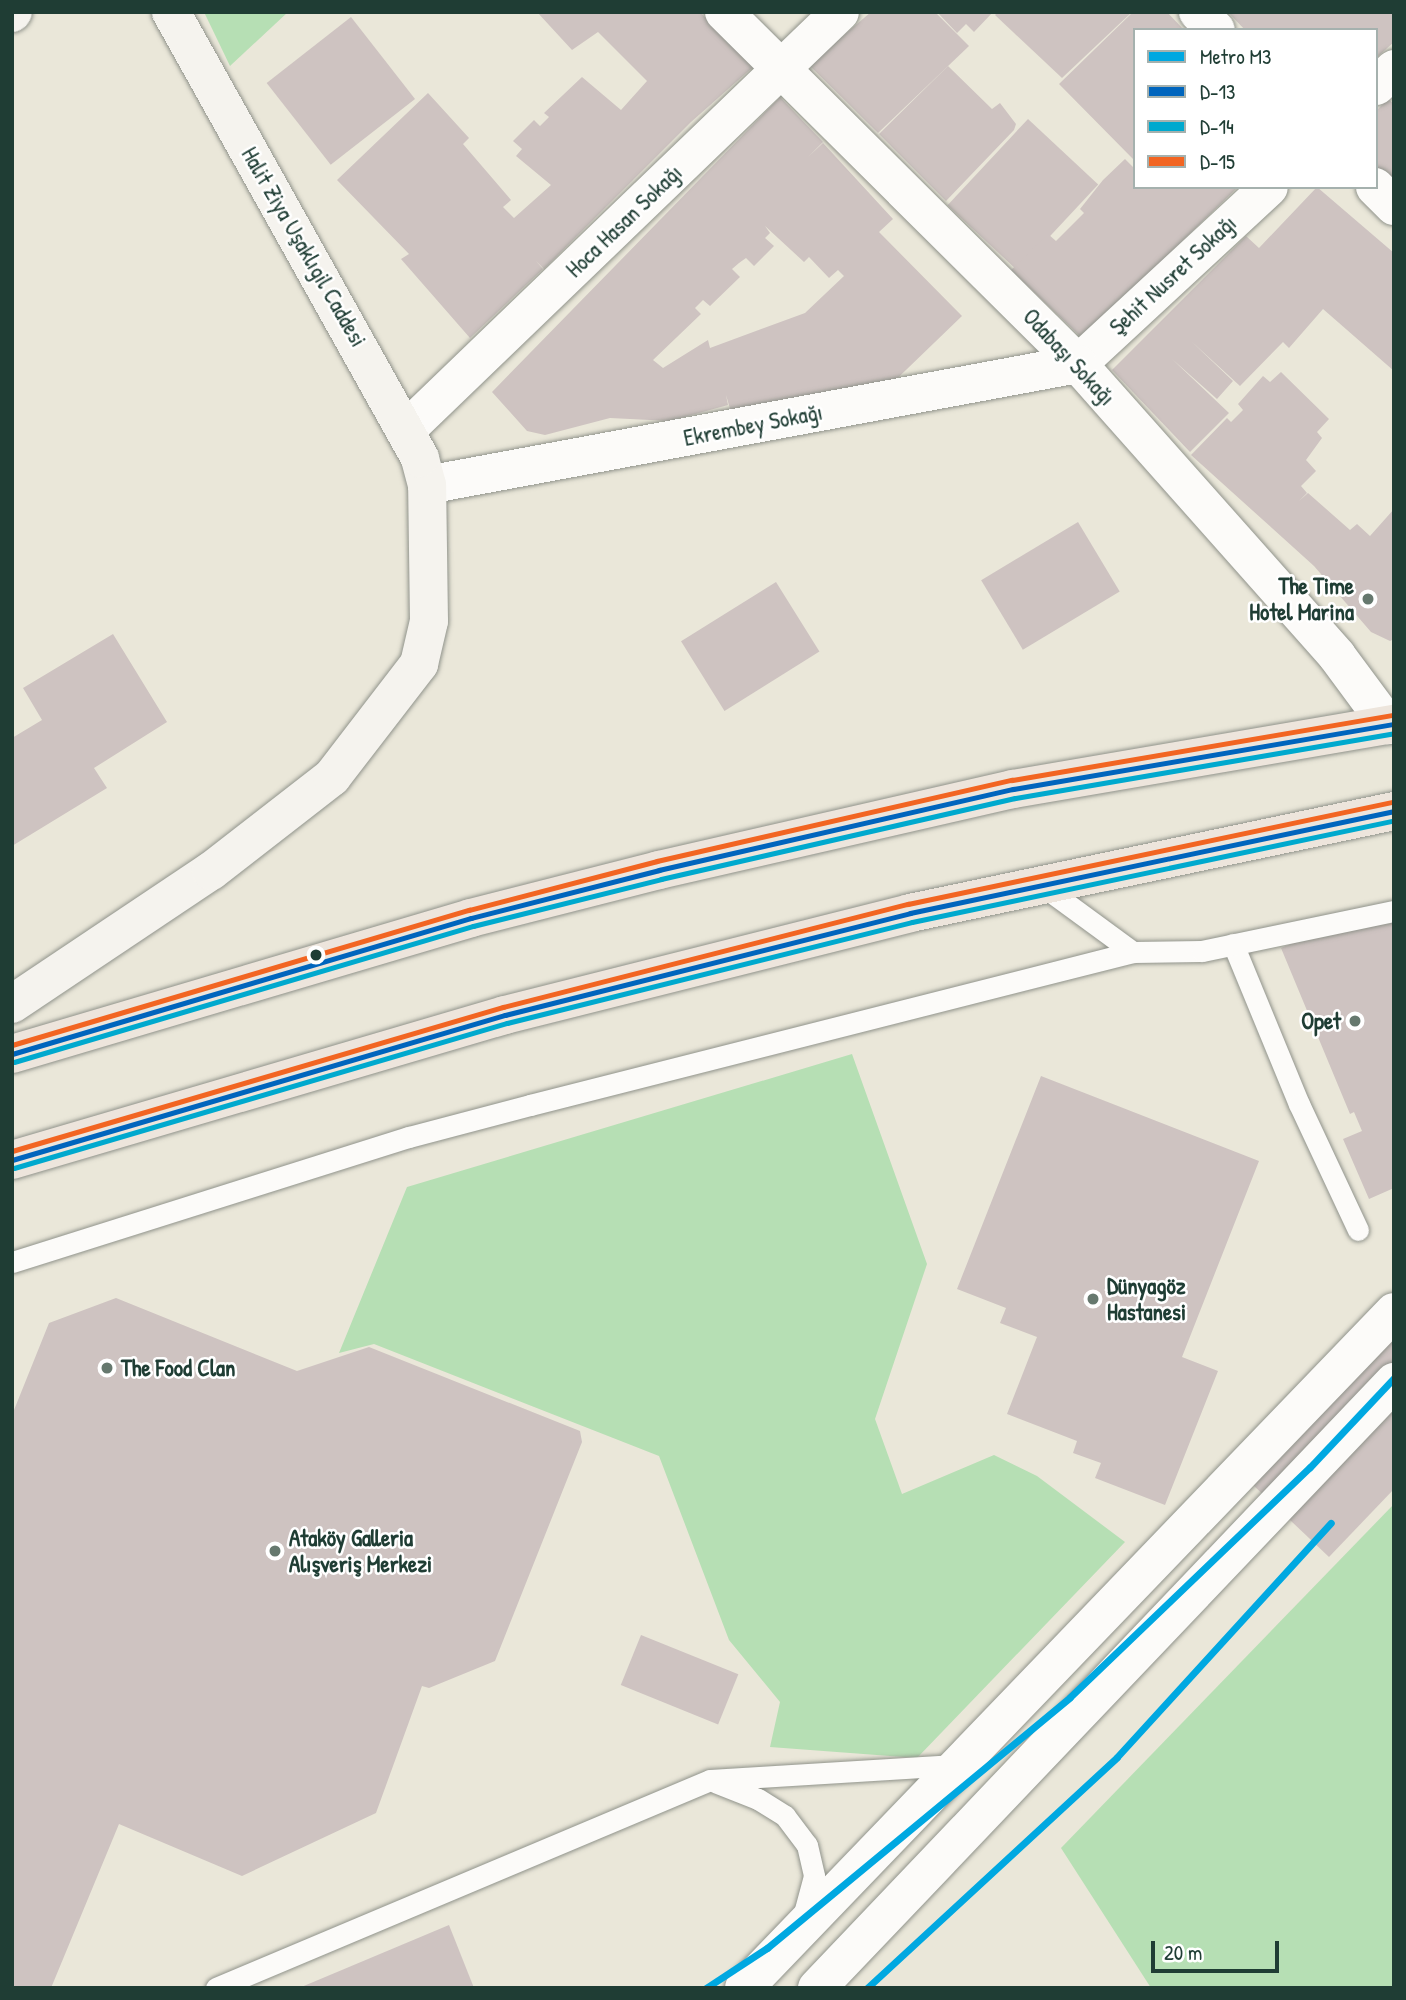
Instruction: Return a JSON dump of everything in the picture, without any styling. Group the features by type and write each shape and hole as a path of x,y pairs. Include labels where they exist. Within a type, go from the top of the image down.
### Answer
{"highway":[{"path":"12,1054 471,918 659,870 1013,789 1392,723"},
{"path":"12,1160 430,1034 1040,884 1394,811"}],"main road":[{"name":"Halit Ziya Uşaklıgil Caddesi","path":"12,1004 275,824 332,777 419,664 429,621 427,485 407,429 171,12"}],"street":[{"name":"Odabaşı Sokağı","path":"724,12 784,68 1078,364 1337,656 1392,723"},
{"name":"Hoca Hasan Sokağı","path":"407,429 839,12"},
{"path":"1198,12 1214,28"},
{"path":"1378,84 1394,69"},
{"name":"Şehit Nusret Sokağı","path":"1078,364 1267,189"},
{"path":"1377,189 1394,206"},
{"name":"Ekrembey Sokağı","path":"427,485 1078,364"},
{"path":"744,1988 1394,1312"},
{"path":"817,1988 1394,1382"}],"lane":[{"path":"1040,884 1133,952"},
{"path":"12,1262 408,1137 1133,952 1202,951 1394,911"},
{"path":"1233,944 1299,1104 1358,1230"},
{"path":"216,1988 710,1780 958,1765"},
{"path":"710,1780 758,1799 785,1816 807,1845 814,1876 810,1902 796,1933"}],"green space":[{"path":"204,12 288,12 230,66"},
{"path":"852,1054 927,1264 875,1419 902,1494 994,1455 1037,1476 1125,1542 917,1758 770,1747 780,1702 729,1640 659,1456 374,1344 339,1353 407,1187"},
{"path":"1394,1504 1394,1988 1151,1988 1061,1848"}],"building":[{"path":"537,12 700,12 753,67 691,122 544,269 536,261 543,269 470,338 401,259 409,254 337,180 428,93 469,138 463,144 511,200 503,207 514,218 551,185 516,156 522,149 513,141 534,120 540,126 549,117 544,113 582,77 621,110 647,81 598,32 572,50"},
{"path":"871,12 935,12 969,46 878,133 809,65"},
{"path":"937,12 993,12 974,32 966,24 957,33"},
{"path":"998,12 1132,12 1062,78 995,15"},
{"path":"1133,12 1167,12 1182,28 1133,28 1133,159 1059,84"},
{"path":"1228,12 1394,12 1394,42 1378,56 1378,28 1243,28"},
{"path":"351,17 415,99 331,165 267,83"},
{"path":"948,66 992,109 1000,103 1016,124 1014,130 946,201 879,134"},
{"path":"780,97 823,142 808,157 823,143 893,219 879,232 962,316 879,396 731,412 726,395 728,405 670,421 610,418 545,435 527,431 492,392","holes":["765,226 804,262 809,257 829,278 838,270 844,276 805,313 710,348 708,340 663,368 653,360 701,314 695,308 703,300 710,306 740,277 732,269 746,258 754,266 774,246 765,238 770,233"]},
{"path":"1388,99 1394,104 1394,187 1378,173 1378,109"},
{"path":"1028,119 1098,184 1018,271 948,205"},
{"path":"1125,159 1133,167 1133,189 1236,189 1082,338 1011,270 1048,234 1056,241 1084,213 1080,209 1103,180"},
{"path":"1315,189 1319,189 1394,253 1394,371 1323,309 1289,348 1283,342 1240,386 1191,341 1233,381 1217,399 1172,359 1229,413 1190,452 1112,370 1246,236 1259,248"},
{"path":"1281,372 1329,419 1317,432 1322,438 1306,460 1316,471 1301,486 1307,493 1299,501 1308,493 1350,530 1357,524 1370,536 1394,509 1394,639 1390,641 1371,632 1314,566 1191,455 1227,418 1231,422 1243,410 1238,404 1263,376 1270,382"},
{"path":"1078,522 1120,591 1023,650 981,580"},
{"path":"776,582 819,652 724,711 681,641"},
{"path":"113,634 167,722 94,768 107,788 12,846 12,738 42,720 23,688"},
{"path":"1393,902 1394,1188 1369,1199 1343,1139 1362,1131 1354,1112 1350,1114 1281,948"},
{"name":"Dünyagöz Hastanesi","path":"1041,1076 1259,1161 1182,1357 1218,1371 1165,1505 1095,1478 1101,1463 1073,1453 1077,1441 1007,1414 1037,1337 1000,1323 1006,1308 957,1289"},
{"name":"Ataköy Galleria Alışveriş Merkezi","path":"116,1298 297,1371 369,1347 580,1431 582,1442 495,1661 429,1688 422,1686 376,1813 242,1876 119,1824 51,1988 12,1988 12,1415 49,1323"},
{"path":"1394,1333 1394,1489 1329,1557 1252,1484"},
{"path":"641,1635 738,1674 718,1724 621,1685"},
{"path":"449,1925 474,1988 299,1988"}],"metro line":[{"name":"M3","path":"706,1988 767,1948 1070,1697 1310,1467 1394,1378"},
{"name":"M3","path":"867,1988 1117,1757 1331,1523"}],"transit line":[{"name":"D-15","path":"12,1045 469,910 657,861 1012,780 1393,715"},
{"name":"D-13","path":"12,1054 471,918 659,870 1013,789 1394,724"},
{"name":"D-14","path":"14,1062 473,926 661,879 1015,798 1394,733"},
{"name":"D-15","path":"12,1151 503,1007 908,904 1392,802"},
{"name":"D-13","path":"12,1160 505,1015 910,913 1394,811"},
{"name":"D-14","path":"14,1168 507,1023 912,922 1394,820"}],"place":[{"name":"The Time Hotel Marina","path":"1368,599"},
{"name":"Opet","path":"1355,1021"},
{"name":"Dünyagöz Hastanesi","path":"1093,1299"},
{"name":"The Food Clan","path":"107,1368"},
{"name":"Ataköy Galleria Alışveriş Merkezi","path":"275,1551"}]}
